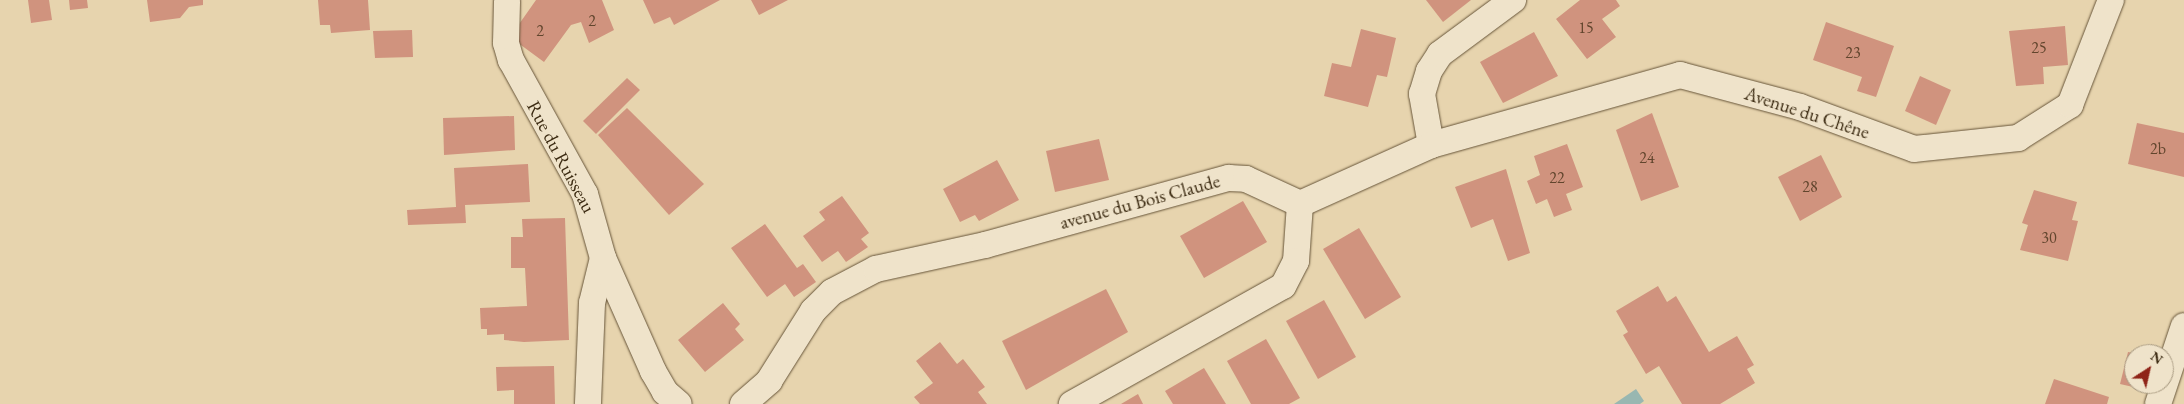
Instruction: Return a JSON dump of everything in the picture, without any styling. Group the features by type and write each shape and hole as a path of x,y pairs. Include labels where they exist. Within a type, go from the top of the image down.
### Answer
{"street":[{"path":"1431,145 1422,94 1429,71 1440,54 1513,0"},
{"name":"Avenue du Chêne","path":"1300,204 1431,145 1680,75 1800,107 1914,149 2018,138 2070,105 2111,0"},
{"name":"Rue du Ruisseau","path":"508,1 506,43 511,60 585,194 603,258 592,303 588,404"},
{"name":"avenue du Bois Claude","path":"743,404 769,381 813,311 832,292 876,269 985,245 1228,178 1246,179 1300,204"},
{"path":"1072,404 1283,286 1296,261 1300,204"},
{"path":"603,258 653,371 665,392 679,404"},
{"path":"2158,404 2184,326"}],"water":[{"path":"1636,389 1644,401 1640,404 1614,404"}],"building":[{"path":"28,0 49,0 52,20 31,23"},
{"path":"69,0 87,0 88,8 70,10"},
{"path":"147,0 203,0 203,5 189,7 180,18 150,22"},
{"path":"318,0 368,0 370,30 331,33 330,25 320,25"},
{"path":"536,0 602,0 614,30 589,43 581,22 571,25 544,62 510,37"},
{"path":"643,0 720,0 674,25 670,17 654,24"},
{"path":"751,0 788,0 759,15"},
{"path":"1426,0 1471,0 1443,22"},
{"path":"1580,0 1616,0 1620,6 1602,19 1616,37 1587,59 1556,19"},
{"path":"1826,22 1894,46 1876,97 1857,91 1862,77 1813,60"},
{"path":"2065,26 2068,65 2043,67 2044,84 2016,86 2009,31"},
{"path":"1361,29 1396,38 1387,77 1377,75 1368,107 1324,96 1332,63 1351,67"},
{"path":"412,30 413,57 375,58 373,31"},
{"path":"1534,32 1558,76 1503,103 1480,62"},
{"path":"1920,76 1951,90 1936,125 1905,111"},
{"path":"627,78 640,90 596,134 583,121"},
{"path":"627,108 704,184 669,215 598,135"},
{"path":"1652,113 1679,187 1641,201 1616,130"},
{"path":"514,116 515,150 444,155 443,118"},
{"path":"2137,123 2184,133 2184,177 2128,164"},
{"path":"1099,139 1109,180 1055,192 1046,151"},
{"path":"1567,144 1583,187 1566,194 1572,210 1554,217 1547,199 1536,204 1527,181 1540,175 1534,156"},
{"path":"1821,155 1842,197 1800,221 1778,177"},
{"path":"997,160 1019,200 979,221 975,215 960,222 943,189"},
{"path":"528,164 530,202 465,205 466,223 408,225 407,210 456,207 454,168"},
{"path":"1506,169 1530,253 1508,261 1493,219 1471,228 1455,187"},
{"path":"2034,190 2077,202 2072,220 2078,221 2068,261 2020,250 2028,225 2022,223"},
{"path":"842,196 869,233 861,239 868,247 846,262 838,251 822,262 803,236 825,220 819,212"},
{"path":"1243,201 1267,242 1204,278 1180,236"},
{"path":"565,218 569,340 524,342 504,340 504,334 487,335 487,329 481,329 480,308 527,306 525,268 511,268 511,237 523,237 522,219"},
{"path":"765,224 797,268 803,264 816,282 794,297 785,284 767,297 731,248"},
{"path":"1359,228 1401,297 1365,319 1323,249"},
{"path":"1658,286 1667,302 1676,296 1709,352 1737,336 1754,365 1747,369 1755,383 1720,404 1682,404 1659,366 1646,374 1623,335 1628,332 1616,311"},
{"path":"1106,289 1128,332 1026,390 1002,341"},
{"path":"1324,300 1356,357 1318,379 1286,321"},
{"path":"723,303 740,324 735,329 744,340 705,372 678,340"},
{"path":"1266,339 1300,398 1289,404 1251,404 1227,361"},
{"path":"940,342 957,364 963,359 985,387 978,392 987,404 920,404 914,397 933,383 916,361"},
{"path":"554,366 555,404 514,404 514,390 497,391 496,367"},
{"path":"1204,368 1226,404 1173,404 1165,391"},
{"path":"2124,368 2124,385 2120,384"},
{"path":"2054,379 2109,397 2107,404 2045,404"},
{"path":"1138,394 1143,404 1121,404"}]}
